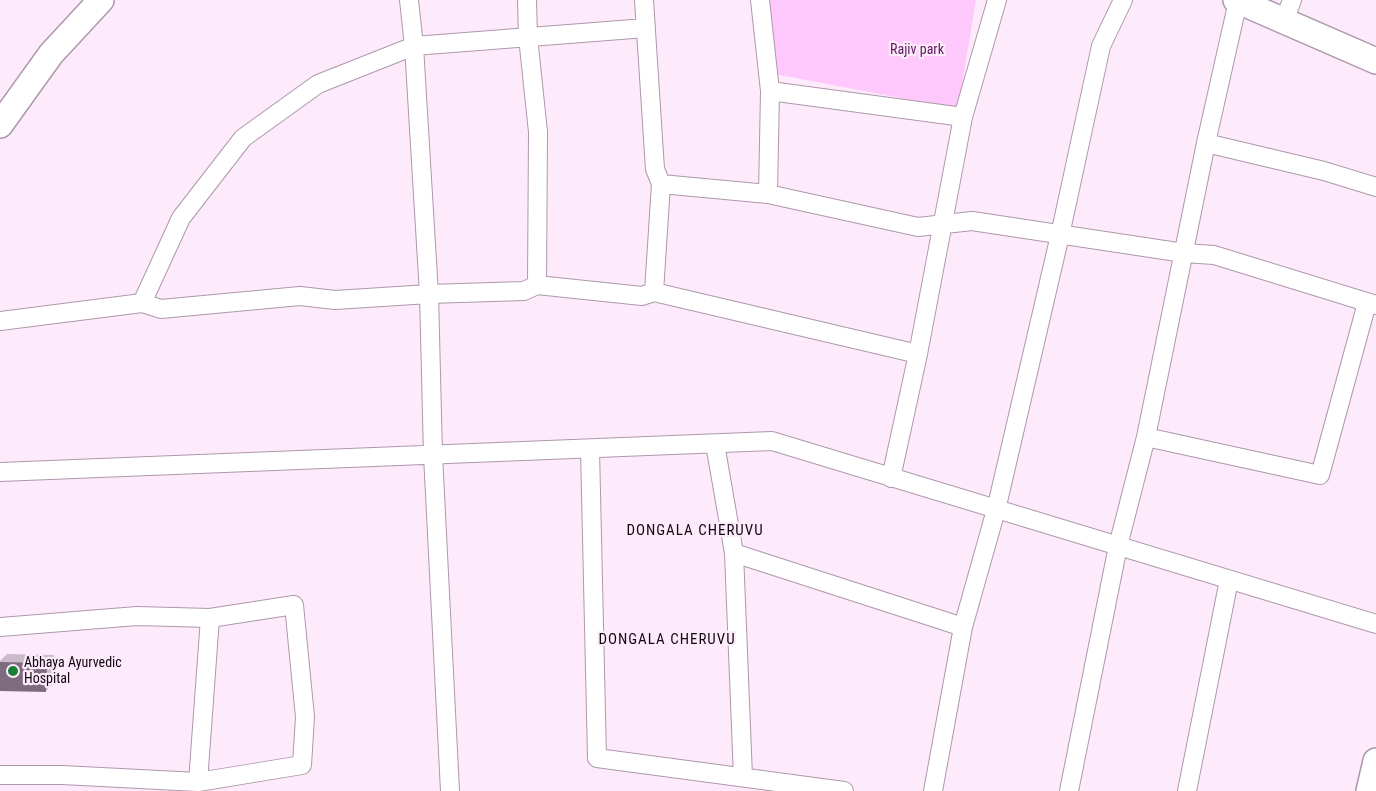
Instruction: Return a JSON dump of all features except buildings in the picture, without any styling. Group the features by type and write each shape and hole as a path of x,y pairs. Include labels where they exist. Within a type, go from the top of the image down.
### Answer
{"street":[{"path":"0,125 50,54 101,0"},
{"path":"409,0 414,46 429,294 433,455 450,791"},
{"path":"527,0 528,37 538,132 537,285"},
{"path":"644,0 655,169 661,184 654,292"},
{"path":"760,0 770,91 768,194"},
{"path":"891,478 918,354 963,118 997,0"},
{"path":"933,791 963,627 996,510 1060,235 1101,46 1123,0"},
{"path":"1069,791 1118,546 1146,438 1237,0 1288,10 1375,60"},
{"path":"142,304 182,218 243,138 318,84 414,46 646,28"},
{"path":"770,91 963,118"},
{"path":"1206,143 1324,171 1376,187"},
{"path":"661,184 768,194 918,227 972,221 1184,253 1214,255 1372,304 1320,475 1146,438"},
{"path":"0,321 142,304 161,309 300,296 335,300 524,290 537,285 642,296 654,292 918,354"},
{"path":"0,472 772,441 1376,624"},
{"path":"715,444 734,553 743,777"},
{"path":"590,449 597,758 844,791"},
{"path":"734,553 963,627"},
{"path":"1187,791 1230,580"},
{"path":"0,627 137,616 210,618 294,605 305,717 302,765 198,782 62,775 0,775"},
{"path":"198,782 210,618"},
{"path":"1369,791 1376,761"}],"green space":[{"name":"Rajiv park","path":"769,0 976,0 958,109 775,74"}],"place":[{"name":"Abhaya Ayurvedic Hospital","path":"13,671"}],"district":[{"name":"DONGALA CHERUVU","path":"695,531"},
{"name":"DONGALA CHERUVU","path":"667,640"}]}
